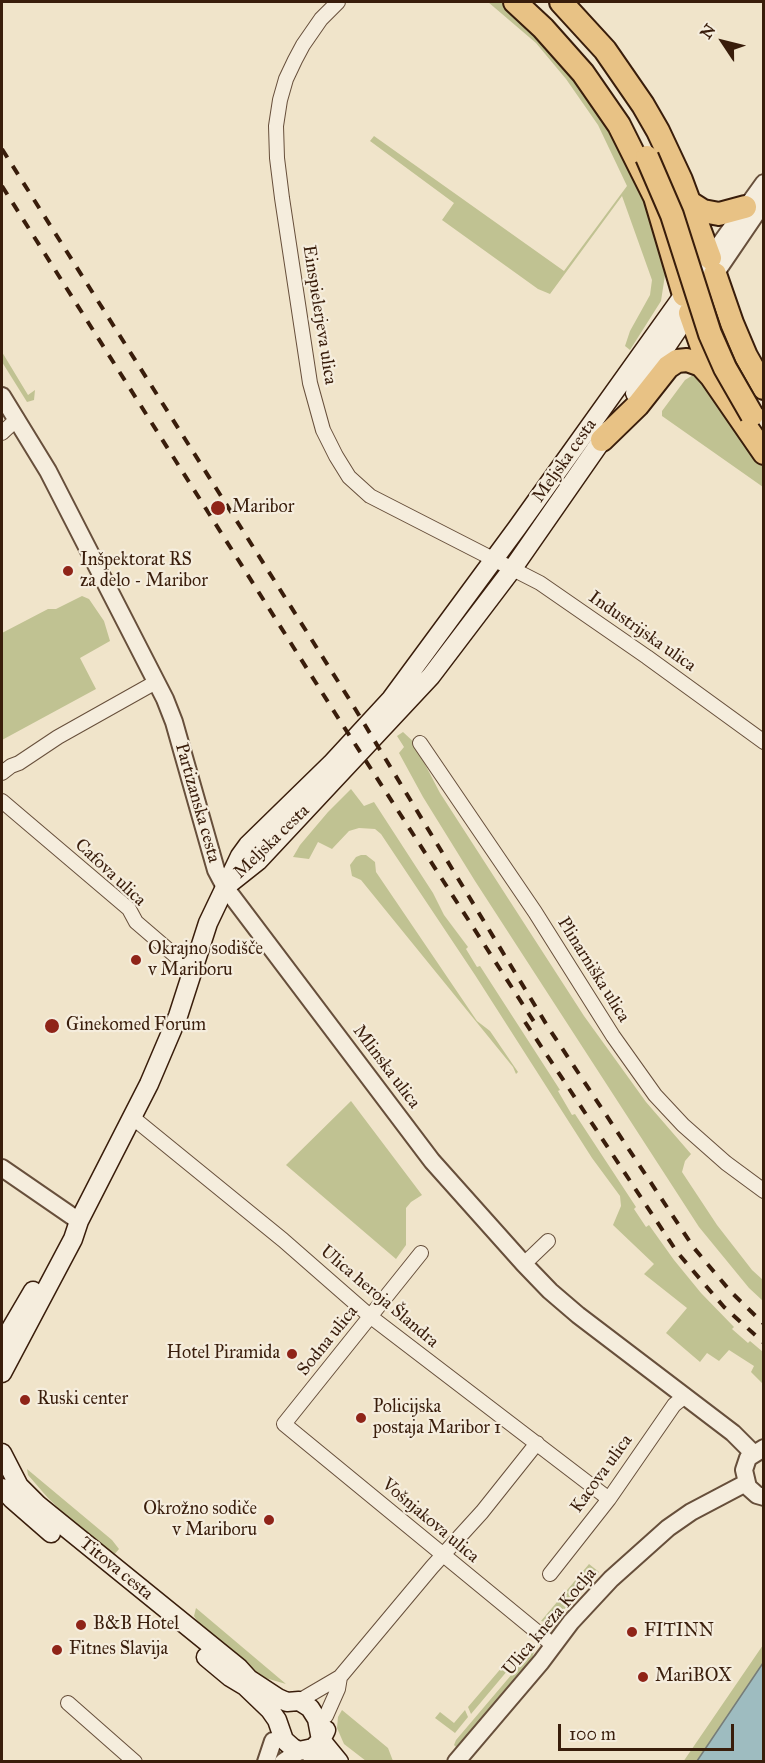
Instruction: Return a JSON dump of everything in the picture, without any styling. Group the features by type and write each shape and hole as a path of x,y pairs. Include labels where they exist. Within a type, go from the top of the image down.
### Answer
{"highway":[{"path":"515,2 543,28 583,73 619,125 655,197 703,350 727,400"},
{"path":"532,2 571,40 591,64 651,154"},
{"path":"545,2 583,41 617,83 634,110 672,215 710,334 729,377 760,412"},
{"path":"561,2 605,50 658,130 692,204 732,322 746,356 760,412"},
{"path":"692,204 703,211 719,214 754,205"},
{"path":"603,440 638,405 668,367 677,361 691,360 701,365 764,453"}],"main road":[{"name":"Meljska cesta","path":"225,887 248,845 331,764 387,704 687,304 713,266"},
{"name":"Meljska cesta","path":"225,887 258,861 431,676 513,568 603,440 687,304"},
{"name":"Partizanska cesta","path":"2,1344 61,1243 78,1221 132,1117 173,1029 208,923 225,887"},
{"name":"Partizanska cesta","path":"2,1373 73,1239 78,1221"},
{"name":"Titova cesta","path":"2,1457 19,1486 38,1505 234,1672"},
{"name":"Titova cesta","path":"5,1493 62,1541 234,1672"},
{"path":"234,1672 271,1685 295,1697 310,1708 314,1713 307,1746"},
{"path":"234,1672 265,1720 287,1745 307,1746 339,1761"},
{"path":"272,1728 295,1697"},
{"path":"272,1728 280,1750 336,1743 351,1761"},
{"path":"307,1746 322,1761"}],"street":[{"name":"Einspielerjeva ulica","path":"338,2 321,19 295,60 280,100 276,126 281,188 310,383 323,430 349,477 370,496 495,559"},
{"name":"Meljska cesta","path":"713,266 754,205 764,183"},
{"name":"Partizanska cesta","path":"2,396 18,419 53,481 156,682 174,722 216,870 225,887"},
{"path":"2,433 18,419"},
{"name":"Industrijska ulica","path":"495,559 540,583 764,742"},
{"path":"2,773 58,737 156,682"},
{"name":"Plinarniška ulica","path":"420,743 535,912 613,1036 655,1095 682,1125 726,1163 764,1191"},
{"name":"Cafova ulica","path":"2,801 194,971"},
{"name":"Mlinska ulica","path":"225,887 432,1161 524,1264 578,1315 758,1450"},
{"name":"Ulica heroja Šlandra","path":"132,1117 282,1240 371,1317 609,1498"},
{"path":"2,1168 78,1221"},
{"path":"524,1264 548,1241"},
{"name":"Sodna ulica","path":"284,1424 421,1253"},
{"name":"Kacova ulica","path":"550,1574 609,1498 668,1413 686,1396"},
{"name":"Vošnjakova ulica","path":"284,1424 553,1645"},
{"path":"295,1697 340,1677 482,1512 537,1443"},
{"path":"758,1450 745,1464 744,1470 746,1483 752,1491 764,1497"},
{"name":"Ulica kneza Koclja","path":"456,1761 579,1613 611,1579 642,1550 691,1512 746,1483"},
{"path":"307,1746 338,1689 340,1677"},
{"path":"68,1703 135,1761"},
{"path":"266,1761 272,1728"}],"green space":[{"path":"488,2 506,2 555,50 612,129 632,171 651,220 665,275 661,301 630,350 625,346 630,331 650,295 652,280 622,196 550,294 538,289 442,220 454,203 370,141 374,136 564,271 627,186 598,125 566,79 536,43"},
{"path":"2,352 28,395 35,390 34,400 27,402 2,362"},
{"path":"693,375 697,376 763,467 763,487 662,416 662,411 685,380"},
{"path":"82,596 89,599 104,621 110,641 80,658 96,689 2,740 2,633 48,609 56,609"},
{"path":"403,732 418,746 417,749 440,793 584,1016 646,1102 691,1154 685,1161 682,1172 717,1225 752,1270 763,1280 763,1301 749,1288 699,1227 475,881 423,797 399,753 404,747 397,736"},
{"path":"351,789 364,806 374,802 433,893 444,915 468,947 466,949 477,967 480,966 560,1090 558,1091 572,1115 575,1114 636,1207 634,1209 646,1227 649,1225 701,1293 734,1327 732,1329 763,1352 763,1384 751,1372 754,1366 729,1350 719,1361 707,1353 700,1362 666,1333 687,1308 644,1274 654,1264 613,1225 621,1206 620,1196 592,1158 475,975 381,834 375,829 359,828 349,831 332,849 318,842 309,859 293,857 300,845 328,812"},
{"path":"366,855 375,862 376,872 477,1021 490,1031 518,1072 516,1074 513,1067 361,880 352,876 350,865 356,857"},
{"path":"351,1101 422,1195 406,1208 406,1245 396,1259 286,1165"},
{"path":"27,1469 112,1540 119,1549 113,1556 84,1533 48,1498 28,1475"},
{"path":"589,1564 599,1572 555,1620 550,1623 541,1621"},
{"path":"196,1608 286,1684 262,1677 203,1630 194,1616"},
{"path":"763,1645 763,1663 697,1761 683,1762"},
{"path":"535,1647 532,1660 458,1749 454,1745 456,1740"},
{"path":"503,1666 508,1670 471,1714 468,1707"},
{"path":"342,1710 388,1748 393,1761 366,1761 344,1744 337,1728 338,1717"},
{"path":"465,1710 468,1717 455,1733 435,1718 440,1712 454,1723"}],"water":[{"path":"763,1663 763,1761 697,1761"}],"railway":[{"path":"2,149 351,702 548,1027 694,1248 731,1292 764,1324"},
{"path":"2,186 335,713 538,1028"},
{"path":"525,1022 677,1252 724,1307 764,1343"}],"place":[{"name":"Maribor","path":"218,508"},
{"name":"Inšpektorat RS za delo - Maribor","path":"68,571"},
{"name":"Okrajno sodišče v Mariboru","path":"136,960"},
{"name":"Ginekomed Forum","path":"52,1026"},
{"name":"Hotel Piramida","path":"292,1354"},
{"name":"Ruski center","path":"25,1400"},
{"name":"Policijska postaja Maribor 1","path":"361,1418"},
{"name":"Okrožno sodiče v Mariboru","path":"269,1520"},
{"name":"B&B Hotel","path":"81,1625"},
{"name":"FITINN","path":"632,1632"},
{"name":"Fitnes Slavija","path":"57,1650"},
{"name":"MariBOX","path":"643,1677"}]}
